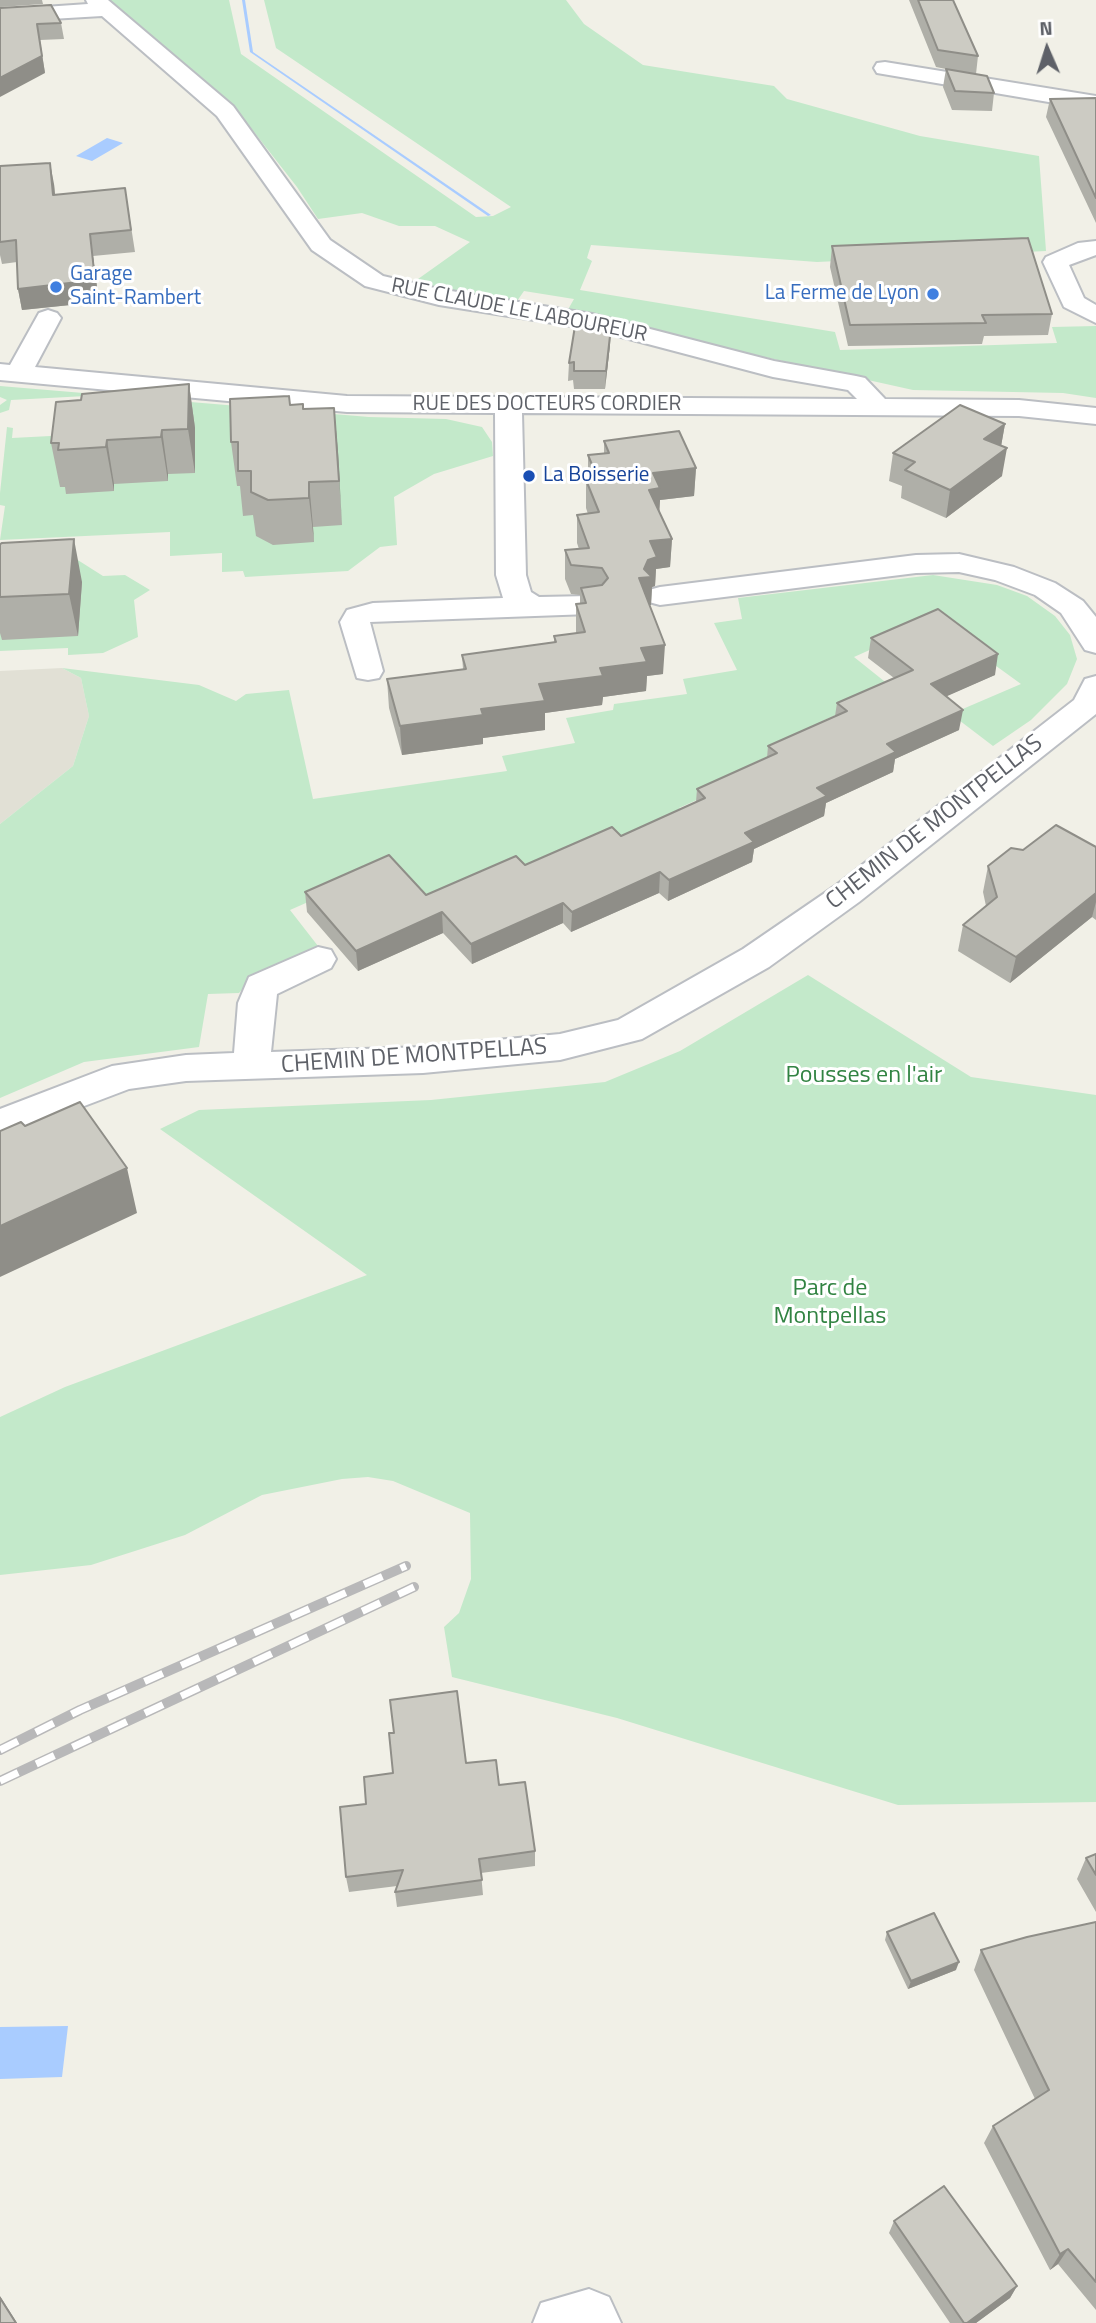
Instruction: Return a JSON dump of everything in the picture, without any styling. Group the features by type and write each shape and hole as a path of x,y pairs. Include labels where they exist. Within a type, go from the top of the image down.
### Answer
{"street":[{"path":"0,16 101,5"},
{"name":"RUE CLAUDE LE LABOUREUR","path":"101,5 225,111 321,245 374,281 439,297 592,322 774,369 856,384 882,406"},
{"path":"885,68 1096,103"},
{"path":"1096,248 1087,248 1055,262 1073,302 1096,315"},
{"path":"9,373 48,318"},
{"name":"RUE DES DOCTEURS CORDIER","path":"9,373 346,404 1019,408 1096,416"},
{"path":"508,406 511,575 517,597 534,606"},
{"path":"660,596 916,564 959,563 1004,573 1045,589 1072,607 1091,631 1096,644"},
{"path":"368,671 355,622 358,616 373,612 590,605"},
{"name":"CHEMIN DE MONTPELLAS","path":"0,1124 125,1076 186,1068 464,1056 560,1047 629,1030 756,958 847,894 1087,705 1096,686"},
{"path":"252,1067 256,1003 262,986 318,959"},
{"path":"561,2323 589,2316 593,2323"}],"shaded area":[{"path":"62,668 81,678 89,716 73,766 0,824 0,671"}],"green space":[{"path":"109,0 229,0 241,54 476,217 493,216 511,207 276,48 264,0 566,0 584,24 643,65 774,86 787,99 920,136 1039,156 1046,251 817,262 591,245 587,258 592,261 580,290 835,332 840,350 1057,343 1052,327 1096,326 1096,398 1063,393 913,390 566,313 574,299 524,291 515,304 411,284 470,242 435,226 399,226 362,213 318,219 297,187 236,109"},
{"path":"0,386 369,417 446,419 482,427 492,442 493,456 434,474 394,497 397,545 380,547 348,571 245,577 243,571 222,572 222,553 170,556 170,532 0,540 5,506 0,505 0,493 7,427 13,428 12,438 89,434 86,396 11,400 9,410 0,413 0,405 7,400 0,397"},
{"path":"73,557 103,576 125,575 150,590 134,600 138,637 103,653 68,655 68,648 0,651 0,598"},
{"path":"933,575 997,585 1027,596 1055,616 1070,635 1077,659 1067,684 1031,720 993,746 951,714 1021,684 934,621 854,657 894,689 820,722 829,729 751,764 759,772 679,808 689,817 431,903 392,865 290,910 318,946 252,978 239,993 208,994 199,1047 84,1062 0,1098 0,824 73,766 89,716 81,678 62,668 199,685 236,701 246,694 289,690 313,799 507,771 502,756 575,743 566,718 613,710 614,704 687,694 683,679 737,670 714,623 742,619 738,598"},
{"name":"Parc de Montpellas","path":"808,975 971,1077 1096,1095 1096,1802 898,1805 617,1718 452,1677 444,1627 459,1613 471,1579 470,1513 393,1481 368,1477 342,1479 262,1495 185,1535 91,1565 0,1575 0,1417 65,1387 367,1275 160,1129 199,1110 431,1100 605,1082 680,1051"}],"water":[{"path":"242,0 245,0 253,52 491,215 488,216 250,52"},
{"path":"107,138 123,143 92,161 76,156"},
{"path":"68,2026 62,2077 0,2079 0,2027"}],"building":[{"path":"918,0 953,0 978,56 938,50"},
{"path":"51,5 61,23 37,24 42,56 0,78 0,8"},
{"path":"946,69 987,76 994,93 955,91"},
{"path":"1096,98 1096,198 1050,99"},
{"path":"50,163 53,195 125,188 131,230 90,234 95,280 18,289 16,240 0,242 0,166"},
{"name":"La Ferme de Lyon","path":"1028,238 1052,314 982,315 986,323 850,325 832,246"},
{"path":"575,326 611,327 606,371 574,371 574,362 569,363"},
{"path":"189,384 188,429 162,430 161,437 107,440 106,447 58,450 59,443 51,443 56,402 81,400 82,394"},
{"path":"289,396 290,405 303,404 303,409 334,408 339,481 309,482 309,498 268,500 251,492 251,471 238,471 238,442 231,442 230,399"},
{"path":"960,405 1005,424 984,439 1007,448 950,490 905,470 915,462 893,453"},
{"path":"679,431 696,468 653,473 660,488 649,490 672,539 650,541 657,557 648,560 644,569 652,577 639,578 665,645 641,648 647,662 600,668 603,676 539,684 545,701 481,709 483,715 400,726 387,679 466,669 462,655 556,642 554,636 585,632 576,604 586,603 581,588 602,585 608,578 602,568 571,565 565,550 589,548 577,515 599,512 586,480 598,479 588,455 609,453 604,441"},
{"path":"74,539 69,594 0,597 0,544"},
{"path":"938,609 998,654 931,684 963,710 887,744 896,752 817,788 827,796 745,833 754,842 669,880 660,872 572,912 563,903 471,944 442,912 356,951 305,892 389,855 426,895 516,856 525,865 612,827 621,836 705,798 697,789 777,753 768,746 847,711 837,703 913,670 871,638"},
{"path":"1056,825 1096,847 1096,893 1016,957 963,925 997,897 988,866 1011,848 1023,850"},
{"path":"80,1102 127,1168 0,1226 0,1131 21,1122 25,1126"},
{"path":"457,1691 466,1763 496,1760 499,1785 525,1782 535,1851 479,1859 482,1880 395,1892 403,1870 346,1877 340,1807 366,1804 364,1777 393,1773 389,1733 394,1733 390,1700"},
{"path":"1096,1854 1096,1875 1086,1858"},
{"path":"934,1913 959,1962 911,1981 887,1932"},
{"path":"1096,1922 1096,2282 1068,2249 1060,2254 993,2126 1049,2090 981,1950"},
{"path":"944,2186 1017,2286 967,2323 964,2323 894,2221"},
{"path":"0,2298 16,2323 0,2323"}],"railway":[{"path":"0,1750 80,1710 406,1566"},
{"path":"0,1781 414,1587"}],"place":[{"name":"Garage Saint-Rambert","path":"56,287"},
{"name":"La Ferme de Lyon","path":"933,294"},
{"name":"La Boisserie","path":"529,476"}],"park label":[{"name":"Pousses en l'air","path":"864,1076"}]}
